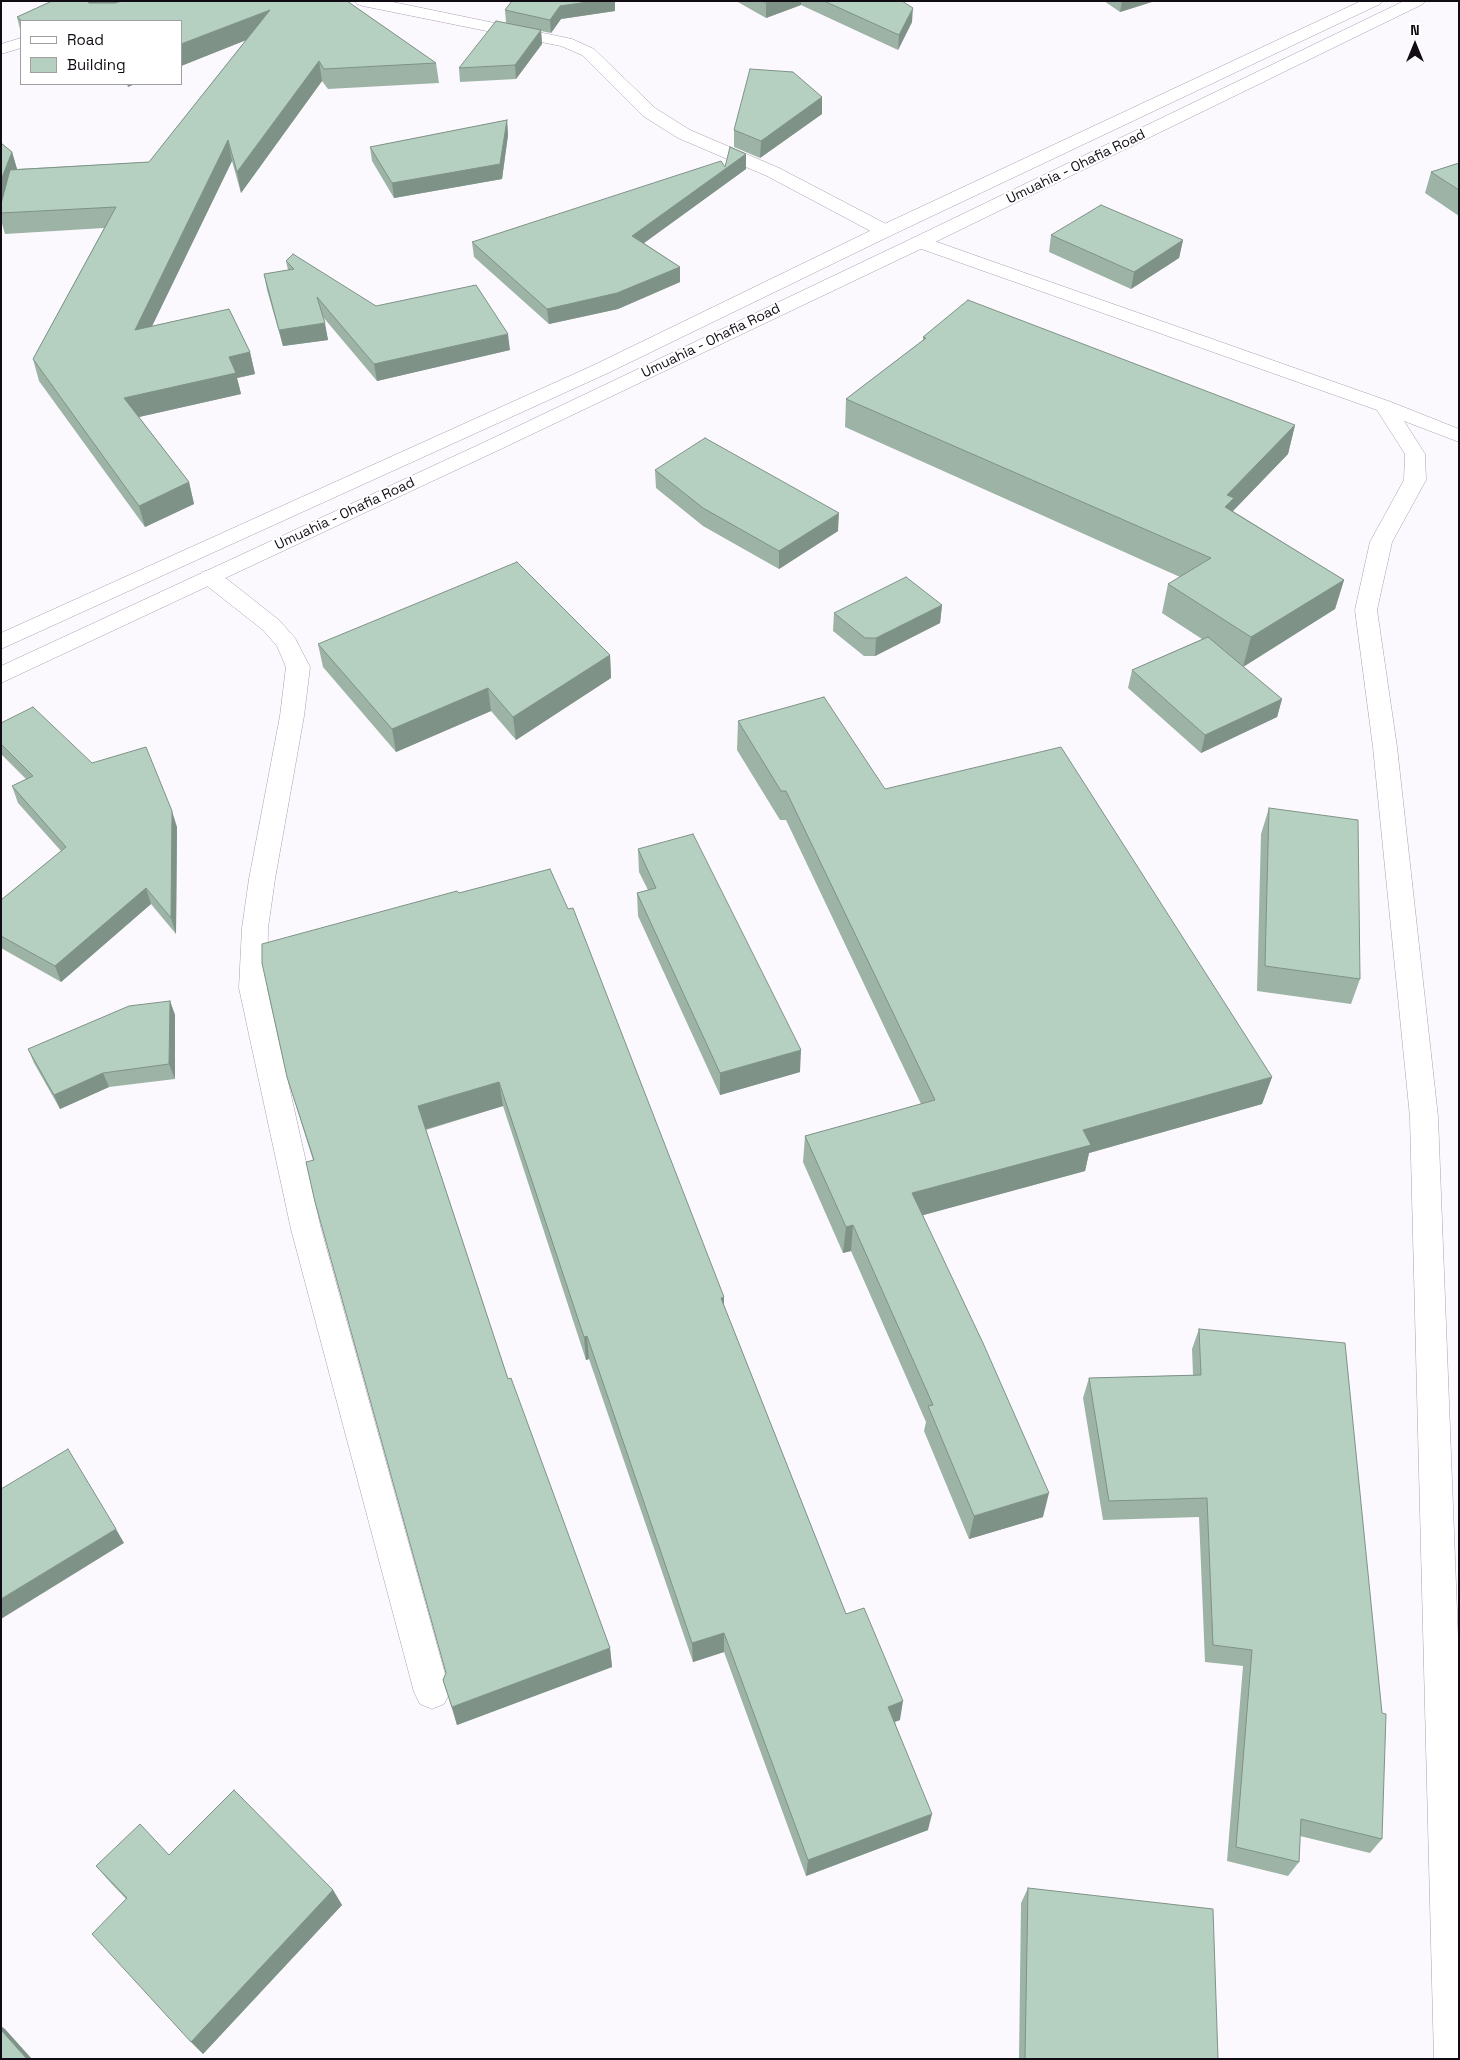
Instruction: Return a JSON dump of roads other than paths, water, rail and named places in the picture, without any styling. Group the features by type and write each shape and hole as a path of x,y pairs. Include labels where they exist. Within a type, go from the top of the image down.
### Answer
{"street":[{"path":"363,1 566,42 588,52 649,112 684,134 772,172 885,231"},
{"name":"Umuahia - Ohafia Road","path":"1,642 601,369 885,231 1374,1"},
{"name":"Umuahia - Ohafia Road","path":"1,675 920,242 1417,1"},
{"path":"1,49 20,43"},
{"path":"920,242 1384,406 1459,436"},
{"path":"804,271 829,284"},
{"path":"1384,406 1415,454 1415,480 1381,542 1366,610 1385,746 1424,1117 1454,2059"},
{"path":"210,577 270,625 287,643 298,667 292,716 262,879 255,928 253,988 306,1229 432,1692"},
{"path":"37,625 62,647"}]}
